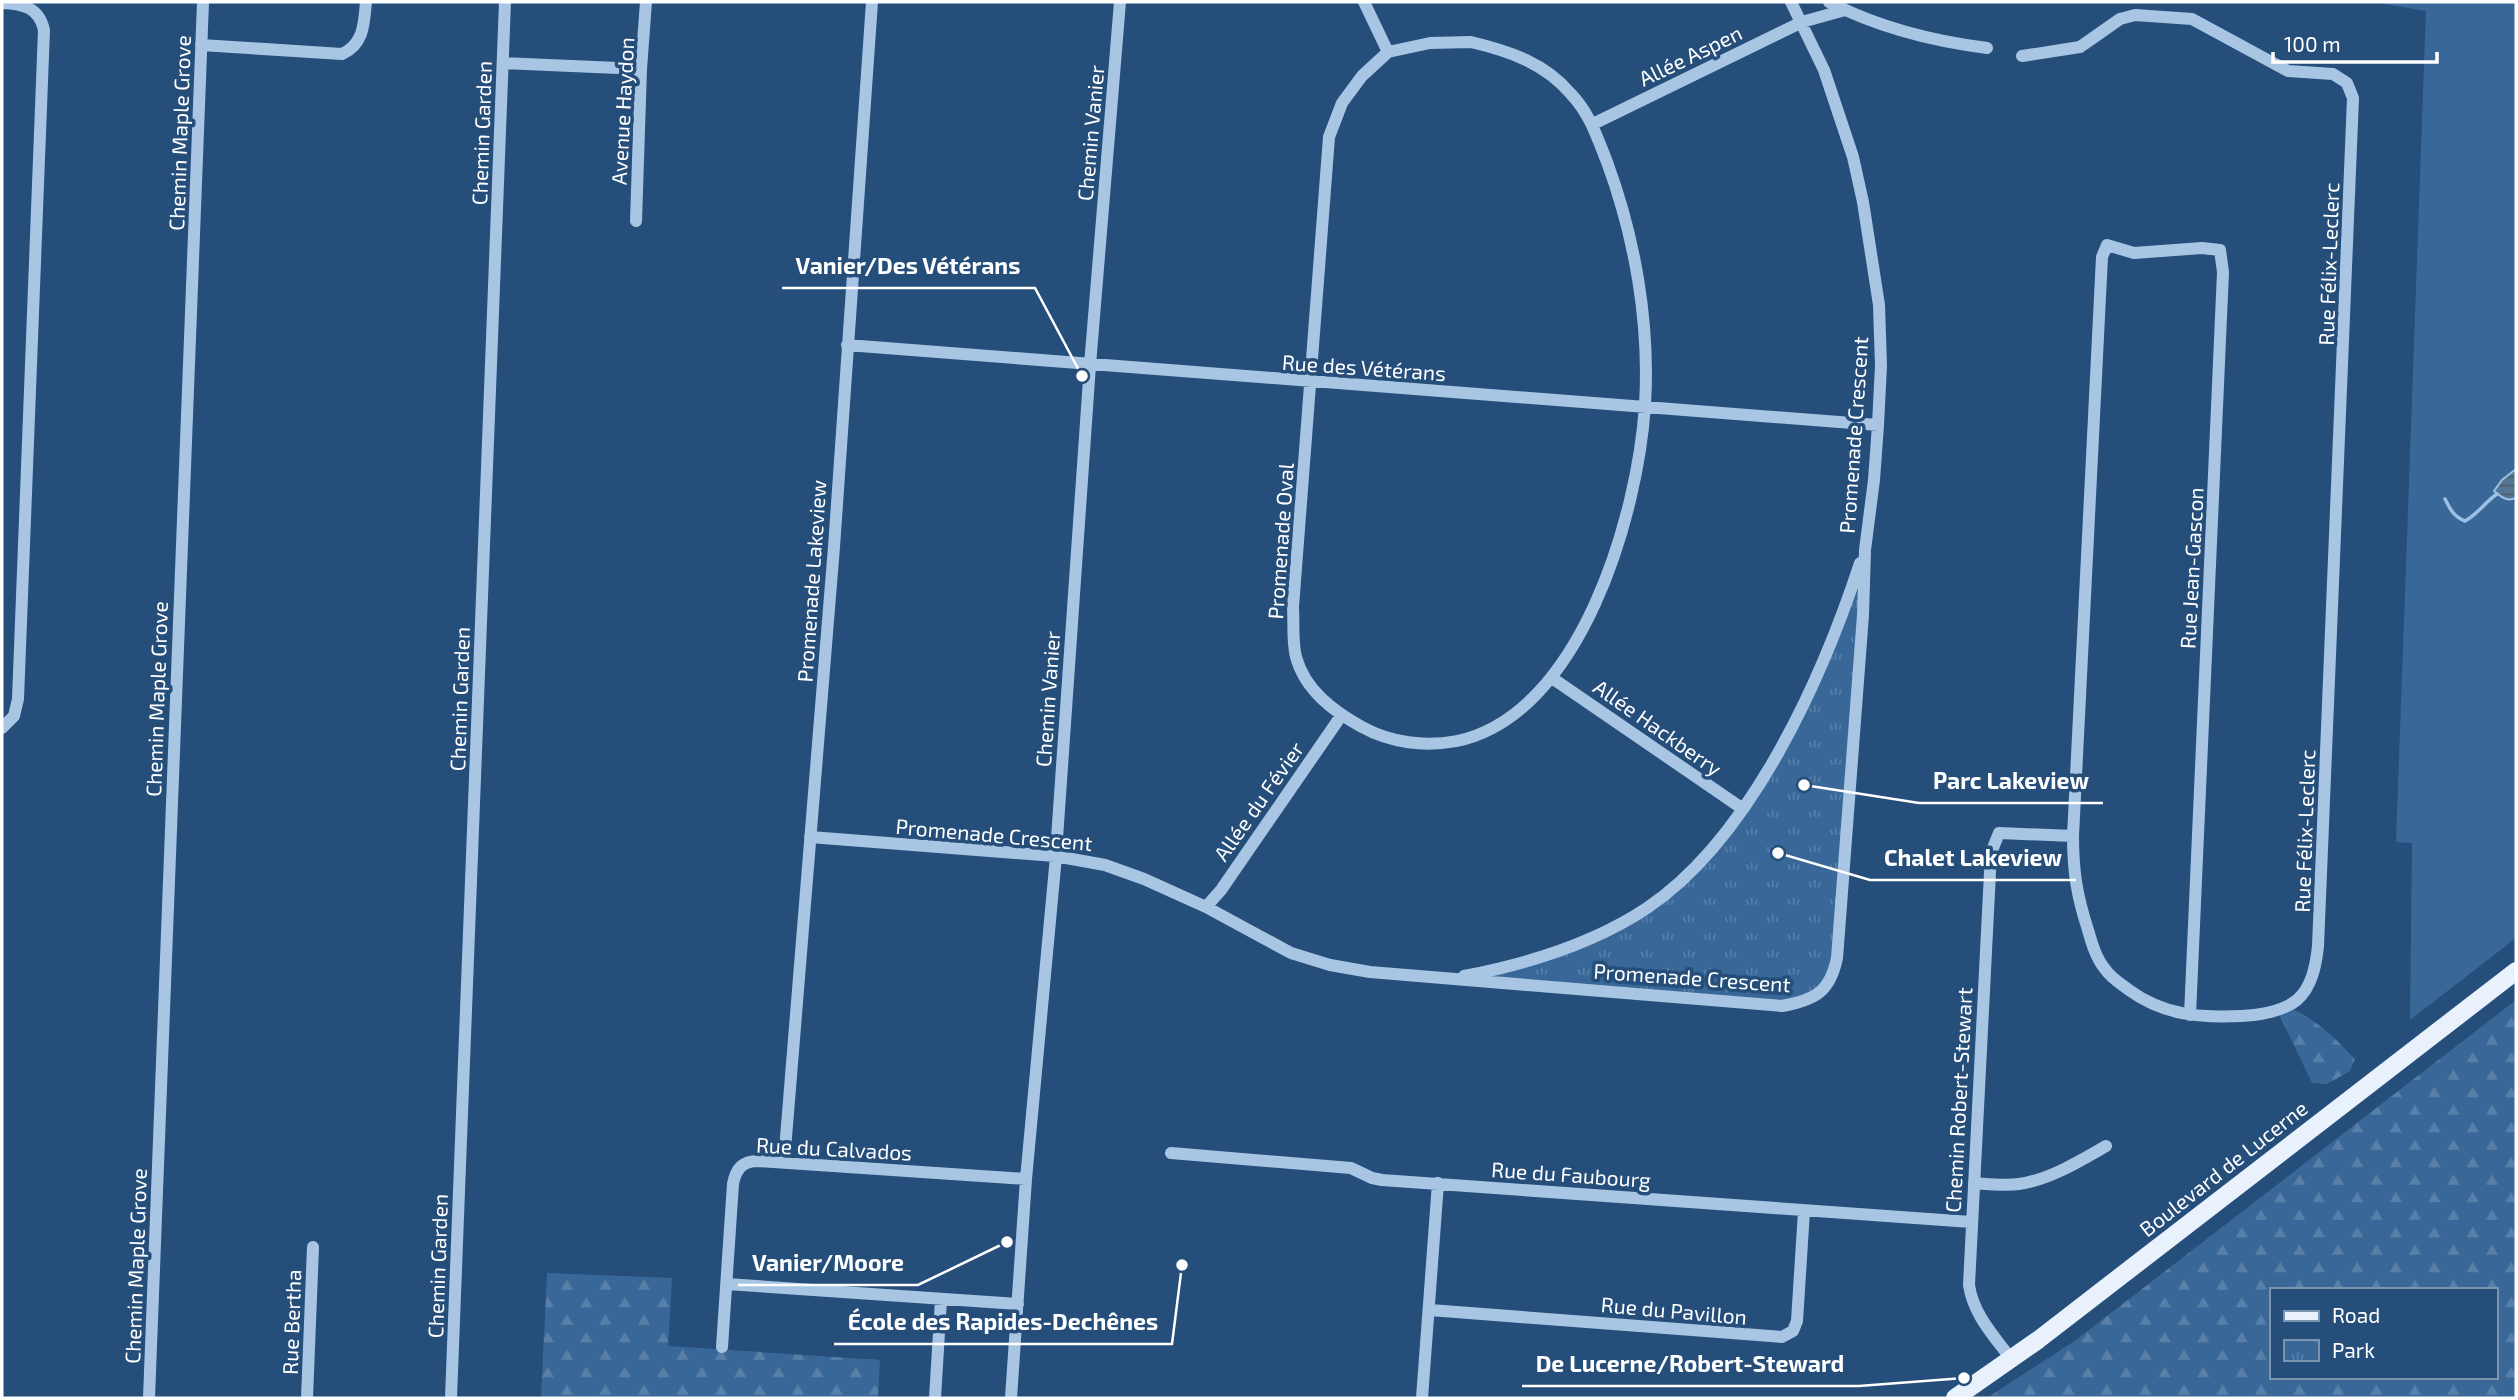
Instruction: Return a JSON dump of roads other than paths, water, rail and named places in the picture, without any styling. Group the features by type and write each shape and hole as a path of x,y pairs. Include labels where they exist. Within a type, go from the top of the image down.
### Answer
{"main road":[{"name":"Boulevard de Lucerne","path":"1955,1398 2011,1359 2516,971"}],"street":[{"name":"Chemin Maple Grove","path":"149,1398 203,2"},
{"path":"201,45 342,54 356,45 360,38 366,2"},
{"name":"Chemin Garden","path":"452,1398 505,2"},
{"name":"Avenue Haydon","path":"636,221 646,2"},
{"name":"Promenade Lakeview","path":"784,1163 834,547 872,2"},
{"name":"Chemin Vanier","path":"1011,1398 1120,2"},
{"path":"1364,2 1388,52"},
{"name":"Promenade Crescent","path":"810,837 1081,859 1144,879 1206,907 1291,953 1330,965 1370,972 1782,1006 1799,1003 1817,995 1828,985 1834,974 1837,958 1863,615 1865,550 1874,480 1881,366 1879,305 1853,157 1824,70 1791,2"},
{"path":"1829,2 1884,27 1956,44 1987,48"},
{"path":"2,3 33,9 44,30 18,699 14,716 2,728"},
{"name":"Allée Aspen","path":"1593,124 1802,22 1845,10"},
{"name":"Rue Félix-Leclerc","path":"2022,56 2080,47 2120,19 2135,15 2192,19 2288,71 2333,74 2347,83 2353,98 2317,958 2310,982 2297,999 2285,1006 2249,1015 2190,1015 2163,1009 2140,998 2114,979 2100,963 2077,897 2073,869 2073,836 2102,257"},
{"name":"Promenade Oval","path":"1471,42 1510,52 1543,69 1562,85 1593,124 1627,223 1643,323 1647,368 1645,407 1631,500 1618,547 1601,590 1552,678 1526,705 1503,722 1473,737 1442,744 1410,743 1375,735 1324,703 1307,679 1297,657 1294,636 1293,607 1329,137 1342,103 1362,76 1388,52 1430,43 1471,42"},
{"path":"503,63 642,69"},
{"name":"Rue Jean-Gascon","path":"2102,257 2107,246 2134,253 2202,248 2220,250 2223,272 2190,1015"},
{"name":"Rue des Vétérans","path":"847,345 1878,425"},
{"name":"Promenade Crescent","path":"1446,980 1490,971 1582,942 1647,908 1685,875 1719,840 1743,809 1773,761 1813,681 1849,597 1865,550"},
{"name":"Allée Hackberry","path":"1552,678 1743,809"},
{"name":"Allée du Févier","path":"1206,907 1221,890 1341,716"},
{"name":"Chemin Robert-Stewart","path":"2011,1359 1980,1316 1970,1295 1969,1276 1991,853 1999,833 2073,836"},
{"path":"1974,1183 2010,1185 2030,1182 2084,1159 2106,1146"},
{"name":"Rue du Faubourg","path":"1171,1153 1351,1168 1371,1178 1971,1222"},
{"name":"Rue du Calvados","path":"722,1347 734,1175 743,1164 750,1161 1026,1179"},
{"path":"1422,1398 1438,1183"},
{"name":"Rue du Pavillon","path":"1430,1310 1782,1338 1793,1331 1797,1321 1804,1211"},
{"name":"Rue Bertha","path":"307,1398 313,1247"},
{"path":"727,1284 1018,1304"},
{"path":"935,1398 941,1300"}],"waterway":[{"path":"2445,499 2455,515 2465,521 2497,494"}],"place":[{"name":"Vanier/Des Vétérans","path":"1082,376"},
{"name":"Parc Lakeview","path":"1804,785"},
{"name":"Chalet Lakeview","path":"1778,853"},
{"name":"Vanier/Moore","path":"1007,1242"},
{"name":"École des Rapides-Dechênes","path":"1182,1265"},
{"name":"De Lucerne/Robert-Steward","path":"1964,1378"}]}
